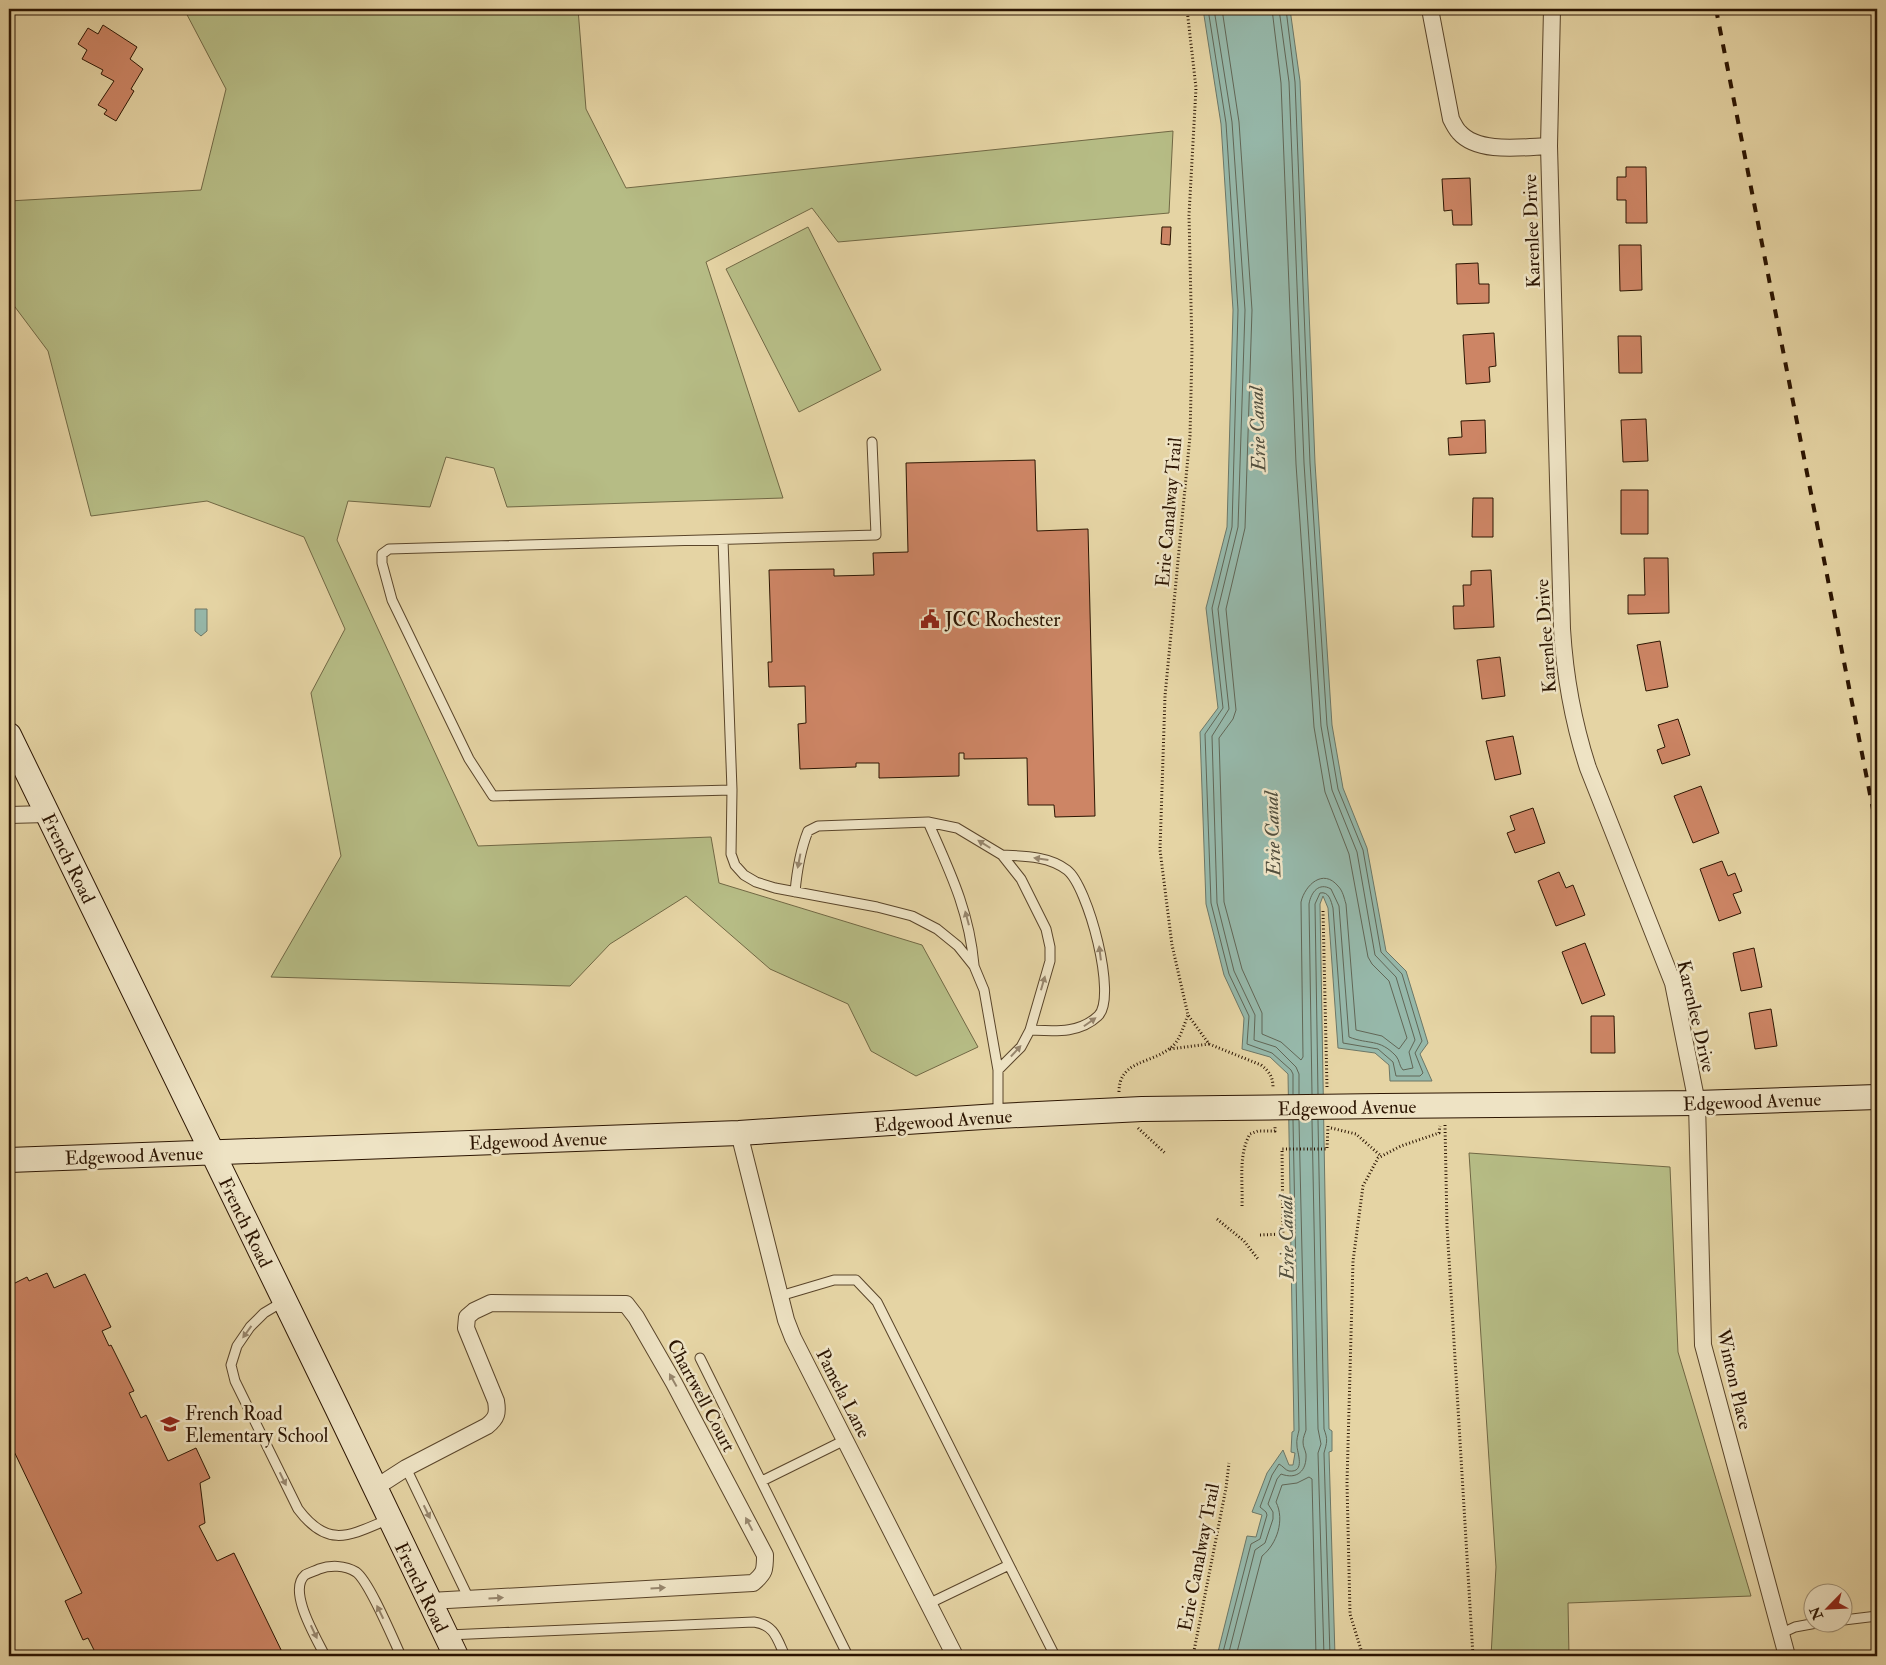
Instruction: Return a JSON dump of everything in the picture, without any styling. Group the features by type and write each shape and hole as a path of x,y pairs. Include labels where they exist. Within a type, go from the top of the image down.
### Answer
{"street":[{"name":"Karenlee Drive","path":"1430,9 1451,119 1460,133 1475,143 1500,148 1549,146"},
{"name":"Karenlee Drive","path":"1552,9 1549,146 1562,629 1566,678 1577,735 1588,768 1673,983 1697,1103"},
{"name":"French Road","path":"9,735 456,1656"},
{"path":"9,815 47,814"},
{"name":"Edgewood Avenue","path":"9,1160 739,1133 998,1116 1142,1109 1697,1103 1877,1097"},
{"name":"Winton Place","path":"1697,1103 1703,1345 1788,1656"},
{"name":"Pamela Lane","path":"739,1133 786,1320 793,1338 954,1656"},
{"name":"Chartwell Court","path":"375,1488 406,1468 495,1420 497,1411 496,1401 466,1328 467,1318 474,1310 491,1303 626,1304 636,1317 674,1383 765,1555 765,1569 761,1576 752,1583 430,1601"}],"lane":[{"path":"732,790 493,796 469,759 392,600 382,563 382,554 389,549 876,535 872,442"},
{"path":"723,540 732,790 731,854 735,866 756,882 776,888 877,907 912,916 937,929 958,946 974,966"},
{"path":"795,892 798,862 808,831 818,826 928,822 957,828 1002,855 1022,879 1037,907 1046,929 1050,947 1050,961 1030,1030 1021,1046 998,1070"},
{"path":"928,822 958,889 968,920 974,966 984,990 998,1070 998,1116"},
{"path":"1002,855 1051,860 1075,876 1088,905 1099,945 1106,1001 1100,1015 1082,1027 1060,1031 1030,1030"},
{"path":"780,1296 834,1280 856,1280 877,1302 1055,1656"},
{"path":"284,1301 264,1313 250,1327 237,1346 231,1365 235,1381 298,1509 307,1521 324,1534 346,1535 390,1519"},
{"path":"700,1358 848,1656"},
{"path":"762,1481 845,1440"},
{"path":"406,1468 469,1599"},
{"path":"928,1604 1010,1565"},
{"path":"325,1656 299,1601 298,1586 305,1575 323,1568 338,1566 356,1572 366,1584 401,1656"},
{"path":"1854,1619 1877,1616"},
{"path":"446,1635 754,1622 764,1623 772,1629 786,1656"},
{"path":"1782,1633 1794,1627 1804,1625"}],"path":[{"name":"Erie Canalway Trail","path":"1187,9 1196,88 1189,215 1192,349 1190,436 1165,696 1160,850 1172,945 1188,1015 1209,1044"},
{"path":"1323,911 1327,1088"},
{"path":"1170,1049 1179,1038 1188,1015"},
{"path":"1119,1092 1119,1081 1122,1074 1128,1069 1170,1049 1209,1044 1261,1065 1271,1076 1274,1093"},
{"path":"1363,1656 1350,1614 1347,1483 1353,1261 1363,1186 1378,1158 1401,1146 1439,1133 1444,1106"},
{"path":"1444,1106 1447,1226 1473,1656"},
{"path":"1260,1235 1283,1234 1282,1149 1327,1149 1328,1118"},
{"path":"1242,1206 1242,1152 1245,1143 1250,1134 1254,1132 1275,1131 1274,1122"},
{"path":"1135,1125 1165,1153"},
{"path":"1328,1128 1356,1134 1382,1156"},
{"path":"1217,1219 1244,1241 1258,1258"},
{"name":"Erie Canalway Trail","path":"1193,1656 1229,1463"}],"green space":[{"path":"184,9 578,9 586,109 626,188 1173,131 1169,213 838,242 812,208 706,262 783,498 507,507 494,468 446,457 430,507 348,501 337,540 478,846 711,837 719,883 922,945 978,1047 916,1076 871,1051 848,1004 770,969 686,896 610,944 570,986 271,977 341,856 311,693 345,629 304,537 207,501 91,516 48,351 12,303 9,303 9,201 201,190 226,89"},
{"path":"808,227 881,370 799,412 726,269"},
{"path":"1469,1153 1670,1167 1678,1352 1751,1596 1568,1603 1569,1656 1491,1656 1496,1567"}],"water":[{"name":"Erie Canal","path":"1203,9 1290,9 1300,81 1315,463 1332,725 1343,788 1367,848 1386,951 1406,971 1428,1043 1420,1054 1432,1081 1390,1081 1389,1065 1375,1053 1338,1048 1328,908 1323,896 1320,904 1329,1429 1332,1431 1332,1451 1329,1452 1335,1656 1217,1656 1247,1536 1256,1537 1262,1515 1252,1512 1267,1473 1283,1450 1289,1465 1293,1465 1295,1453 1291,1452 1292,1432 1294,1431 1288,1074 1270,1057 1242,1049 1244,1018 1224,975 1206,904 1200,732 1218,708 1206,608 1227,527 1233,310 1221,124"},
{"path":"195,609 207,609 207,631 201,636 195,631"}],"building":[{"path":"103,25 137,47 130,59 143,69 131,89 134,91 116,121 104,114 107,110 98,105 114,81 101,74 103,70 82,59 87,50 78,44 88,28 98,34"},
{"path":"1626,167 1646,167 1647,223 1626,223 1626,200 1617,200 1617,177 1626,177"},
{"path":"1470,178 1472,225 1453,225 1452,210 1444,211 1442,179"},
{"path":"1162,227 1171,227 1170,245 1161,244"},
{"path":"1619,245 1641,245 1642,290 1620,291"},
{"path":"1478,263 1479,284 1489,284 1489,303 1457,304 1456,264"},
{"path":"1494,333 1496,366 1489,367 1490,382 1466,384 1463,335"},
{"path":"1618,336 1641,336 1642,373 1619,373"},
{"path":"1646,419 1648,461 1623,462 1621,420"},
{"path":"1485,420 1486,453 1449,455 1448,438 1462,437 1461,421"},
{"name":"JCC Rochester","path":"1035,460 1037,531 1088,529 1095,816 1055,817 1054,805 1028,805 1027,758 964,759 964,753 959,753 959,776 879,778 879,763 856,763 856,767 800,769 798,724 806,723 805,686 769,687 768,662 772,662 769,570 834,569 834,576 874,575 873,553 908,552 906,463"},
{"path":"1621,490 1648,490 1648,534 1621,534"},
{"path":"1473,498 1493,498 1493,537 1472,537"},
{"path":"1644,558 1668,558 1669,613 1628,614 1628,595 1645,595"},
{"path":"1491,570 1494,627 1454,629 1453,606 1464,606 1463,585 1471,585 1471,571"},
{"path":"1660,641 1668,687 1646,691 1637,645"},
{"path":"1500,657 1505,696 1482,699 1477,660"},
{"path":"1678,719 1690,755 1662,764 1657,750 1665,747 1658,725"},
{"path":"1513,736 1521,774 1495,780 1486,741"},
{"path":"1701,786 1719,833 1693,843 1674,796"},
{"path":"1533,808 1545,843 1515,853 1507,833 1515,830 1510,816"},
{"path":"1722,861 1728,876 1735,873 1742,891 1733,894 1741,913 1719,921 1700,869"},
{"path":"1559,872 1566,888 1573,885 1585,915 1556,926 1538,881"},
{"path":"1585,943 1605,995 1582,1004 1562,952"},
{"path":"1754,948 1762,987 1741,991 1733,953"},
{"path":"1771,1009 1777,1046 1755,1049 1749,1013"},
{"path":"1591,1016 1614,1016 1615,1053 1591,1053"},
{"path":"47,1273 54,1288 85,1274 111,1327 102,1331 134,1391 129,1393 141,1418 146,1415 168,1461 196,1448 210,1478 200,1483 205,1523 199,1526 217,1561 234,1553 284,1656 97,1656 88,1638 83,1640 65,1601 82,1593 9,1441 9,1286 27,1277 29,1281"}],"railway":[{"path":"1716,9 1877,830"}],"place":[{"name":"JCC Rochester","path":"930,619"},
{"name":"French Road Elementary School","path":"170,1424"}]}
